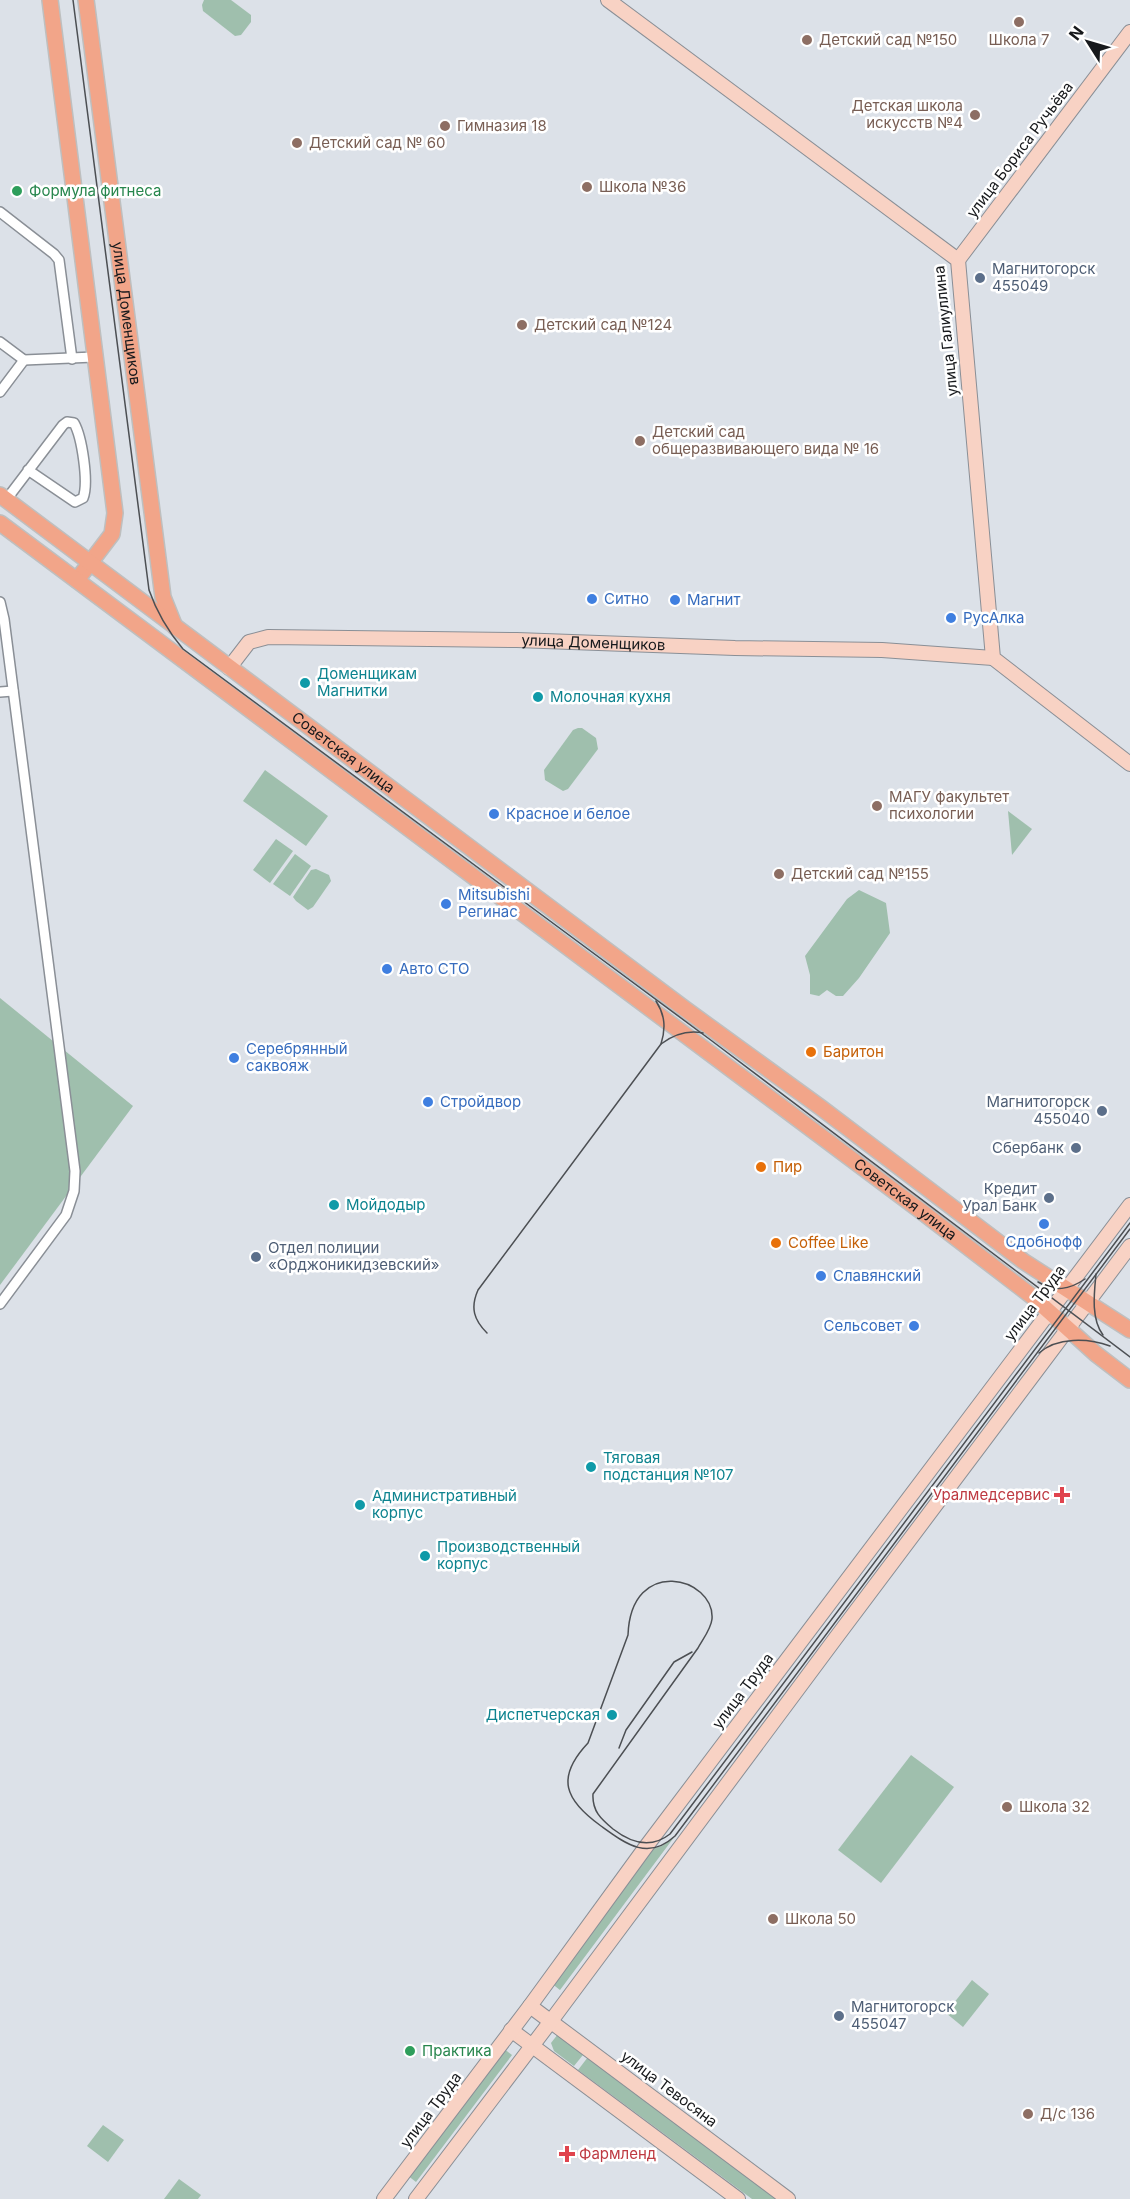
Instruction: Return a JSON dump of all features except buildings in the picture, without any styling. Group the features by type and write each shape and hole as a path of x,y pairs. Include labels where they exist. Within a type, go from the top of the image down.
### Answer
{"main road":[{"path":"50,0 115,513 112,534 77,580"},
{"name":"улица Доменщиков","path":"86,0 163,597 175,627"},
{"name":"улица Галиуллина","path":"608,0 958,260 993,658"},
{"name":"улица Бориса Ручьёва","path":"958,260 1130,32"},
{"name":"Советская улица","path":"3,498 1023,1261 1130,1330"},
{"name":"Советская улица","path":"0,523 931,1218 1050,1312 1096,1354 1130,1380"},
{"name":"улица Доменщиков","path":"217,685 249,642 268,637 506,640 723,648 882,650 993,658"},
{"path":"993,658 1130,764"},
{"path":"674,1026 686,1009"},
{"name":"улица Труда","path":"384,2199 530,2006 645,1848 1130,1205"},
{"path":"416,2199 1130,1246"},
{"name":"улица Тевосяна","path":"530,2006 788,2199"},
{"path":"511,2030 738,2199"}],"street":[{"path":"0,212 54,254 58,260 72,359"},
{"path":"0,342 24,360 94,357"},
{"path":"0,392 24,360"},
{"path":"3,498 63,425 67,422 74,423 78,432 86,486 83,498 75,502 28,470"},
{"path":"0,602 75,1171 74,1191 66,1215 0,1304"},
{"path":"0,692 13,691"}],"green space":[{"path":"204,0 231,0 251,15 251,22 241,35 235,36 203,11"},
{"path":"582,728 596,738 598,749 568,789 563,791 545,780 544,770 573,730"},
{"path":"265,770 328,816 306,846 243,801"},
{"path":"1008,811 1032,829 1012,855"},
{"path":"276,839 293,851 270,883 253,870"},
{"path":"295,854 311,866 290,896 273,884"},
{"path":"316,869 329,875 331,881 313,907 308,910 293,897 311,870"},
{"path":"859,890 886,903 890,933 859,978 843,996 836,996 827,990 819,996 810,994 810,975 805,956 847,899"},
{"path":"0,998 133,1106 0,1285"},
{"path":"911,1755 954,1787 881,1883 838,1850"},
{"path":"675,1836 560,1990 551,1983 651,1849 662,1846"},
{"path":"972,1980 989,1994 963,2027 946,2013"},
{"path":"558,2034 587,2050 574,2066 554,2051 551,2043"},
{"path":"503,2048 512,2055 416,2182 407,2175"},
{"path":"588,2057 779,2199 752,2199 578,2070"},
{"path":"103,2125 124,2140 108,2162 87,2146"},
{"path":"179,2179 201,2195 198,2199 164,2199"}],"tram line":[{"path":"73,0 149,590 159,614 177,642 183,649 712,1041 1130,1357"},
{"path":"487,1333 476,1318 474,1302 478,1290 661,1044 664,1022 656,1001"},
{"path":"661,1044 681,1034 703,1033"},
{"path":"1130,1223 670,1834 656,1842 648,1843 627,1838 601,1818 596,1810 593,1794 698,1648 712,1619 709,1604 701,1593 688,1585 672,1581 657,1584 643,1593 633,1610 628,1635 588,1743 571,1767 568,1778 569,1788 572,1798 579,1807 619,1839 637,1847 656,1848 675,1836 1130,1229"},
{"path":"1096,1274 1095,1314 1103,1335"},
{"path":"1038,1282 1050,1287 1062,1288 1073,1286 1085,1279"},
{"path":"1039,1353 1055,1344 1073,1340 1092,1341 1110,1346"},
{"path":"619,1748 626,1730 674,1662 692,1652"}],"place":[{"name":"Школа 7","path":"1019,22"},
{"name":"Детский сад №150","path":"807,40"},
{"name":"Детская школа искусств №4","path":"975,115"},
{"name":"Гимназия 18","path":"445,126"},
{"name":"Детский сад № 60","path":"297,143"},
{"name":"Школа №36","path":"587,187"},
{"name":"Формула фитнеса","path":"17,191"},
{"name":"Магнитогорск 455049","path":"980,278"},
{"name":"Детский сад №124","path":"522,325"},
{"name":"Детский сад общеразвивающего вида № 16","path":"640,441"},
{"name":"Ситно","path":"592,599"},
{"name":"Магнит","path":"675,600"},
{"name":"РусАлка","path":"951,618"},
{"name":"Доменщикам Магнитки","path":"305,683"},
{"name":"Молочная кухня","path":"538,697"},
{"name":"МАГУ факультет психологии","path":"877,806"},
{"name":"Красное и белое","path":"494,814"},
{"name":"Детский сад №155","path":"779,874"},
{"name":"Mitsubishi Регинас","path":"446,904"},
{"name":"Авто СТО","path":"387,969"},
{"name":"Баритон","path":"811,1052"},
{"name":"Серебрянный саквояж","path":"234,1058"},
{"name":"Стройдвор","path":"428,1102"},
{"name":"Магнитогорск 455040","path":"1102,1111"},
{"name":"Сбербанк","path":"1076,1148"},
{"name":"Пир","path":"761,1167"},
{"name":"Кредит Урал Банк","path":"1049,1198"},
{"name":"Мойдодыр","path":"334,1205"},
{"name":"Сдобнофф","path":"1044,1224"},
{"name":"Coffee Like","path":"776,1243"},
{"name":"Отдел полиции «Орджоникидзевский»","path":"256,1257"},
{"name":"Славянский","path":"821,1276"},
{"name":"Сельсовет","path":"914,1326"},
{"name":"Тяговая подстанция №107","path":"591,1467"},
{"name":"Уралмедсервис","path":"1062,1495"},
{"name":"Административный корпус","path":"360,1505"},
{"name":"Производственный корпус","path":"425,1556"},
{"name":"Диспетчерская","path":"612,1715"},
{"name":"Школа 32","path":"1007,1807"},
{"name":"Школа 50","path":"773,1919"},
{"name":"Магнитогорск 455047","path":"839,2016"},
{"name":"Практика","path":"410,2051"},
{"name":"Д/с 136","path":"1028,2114"},
{"name":"Фармленд","path":"567,2154"}]}
